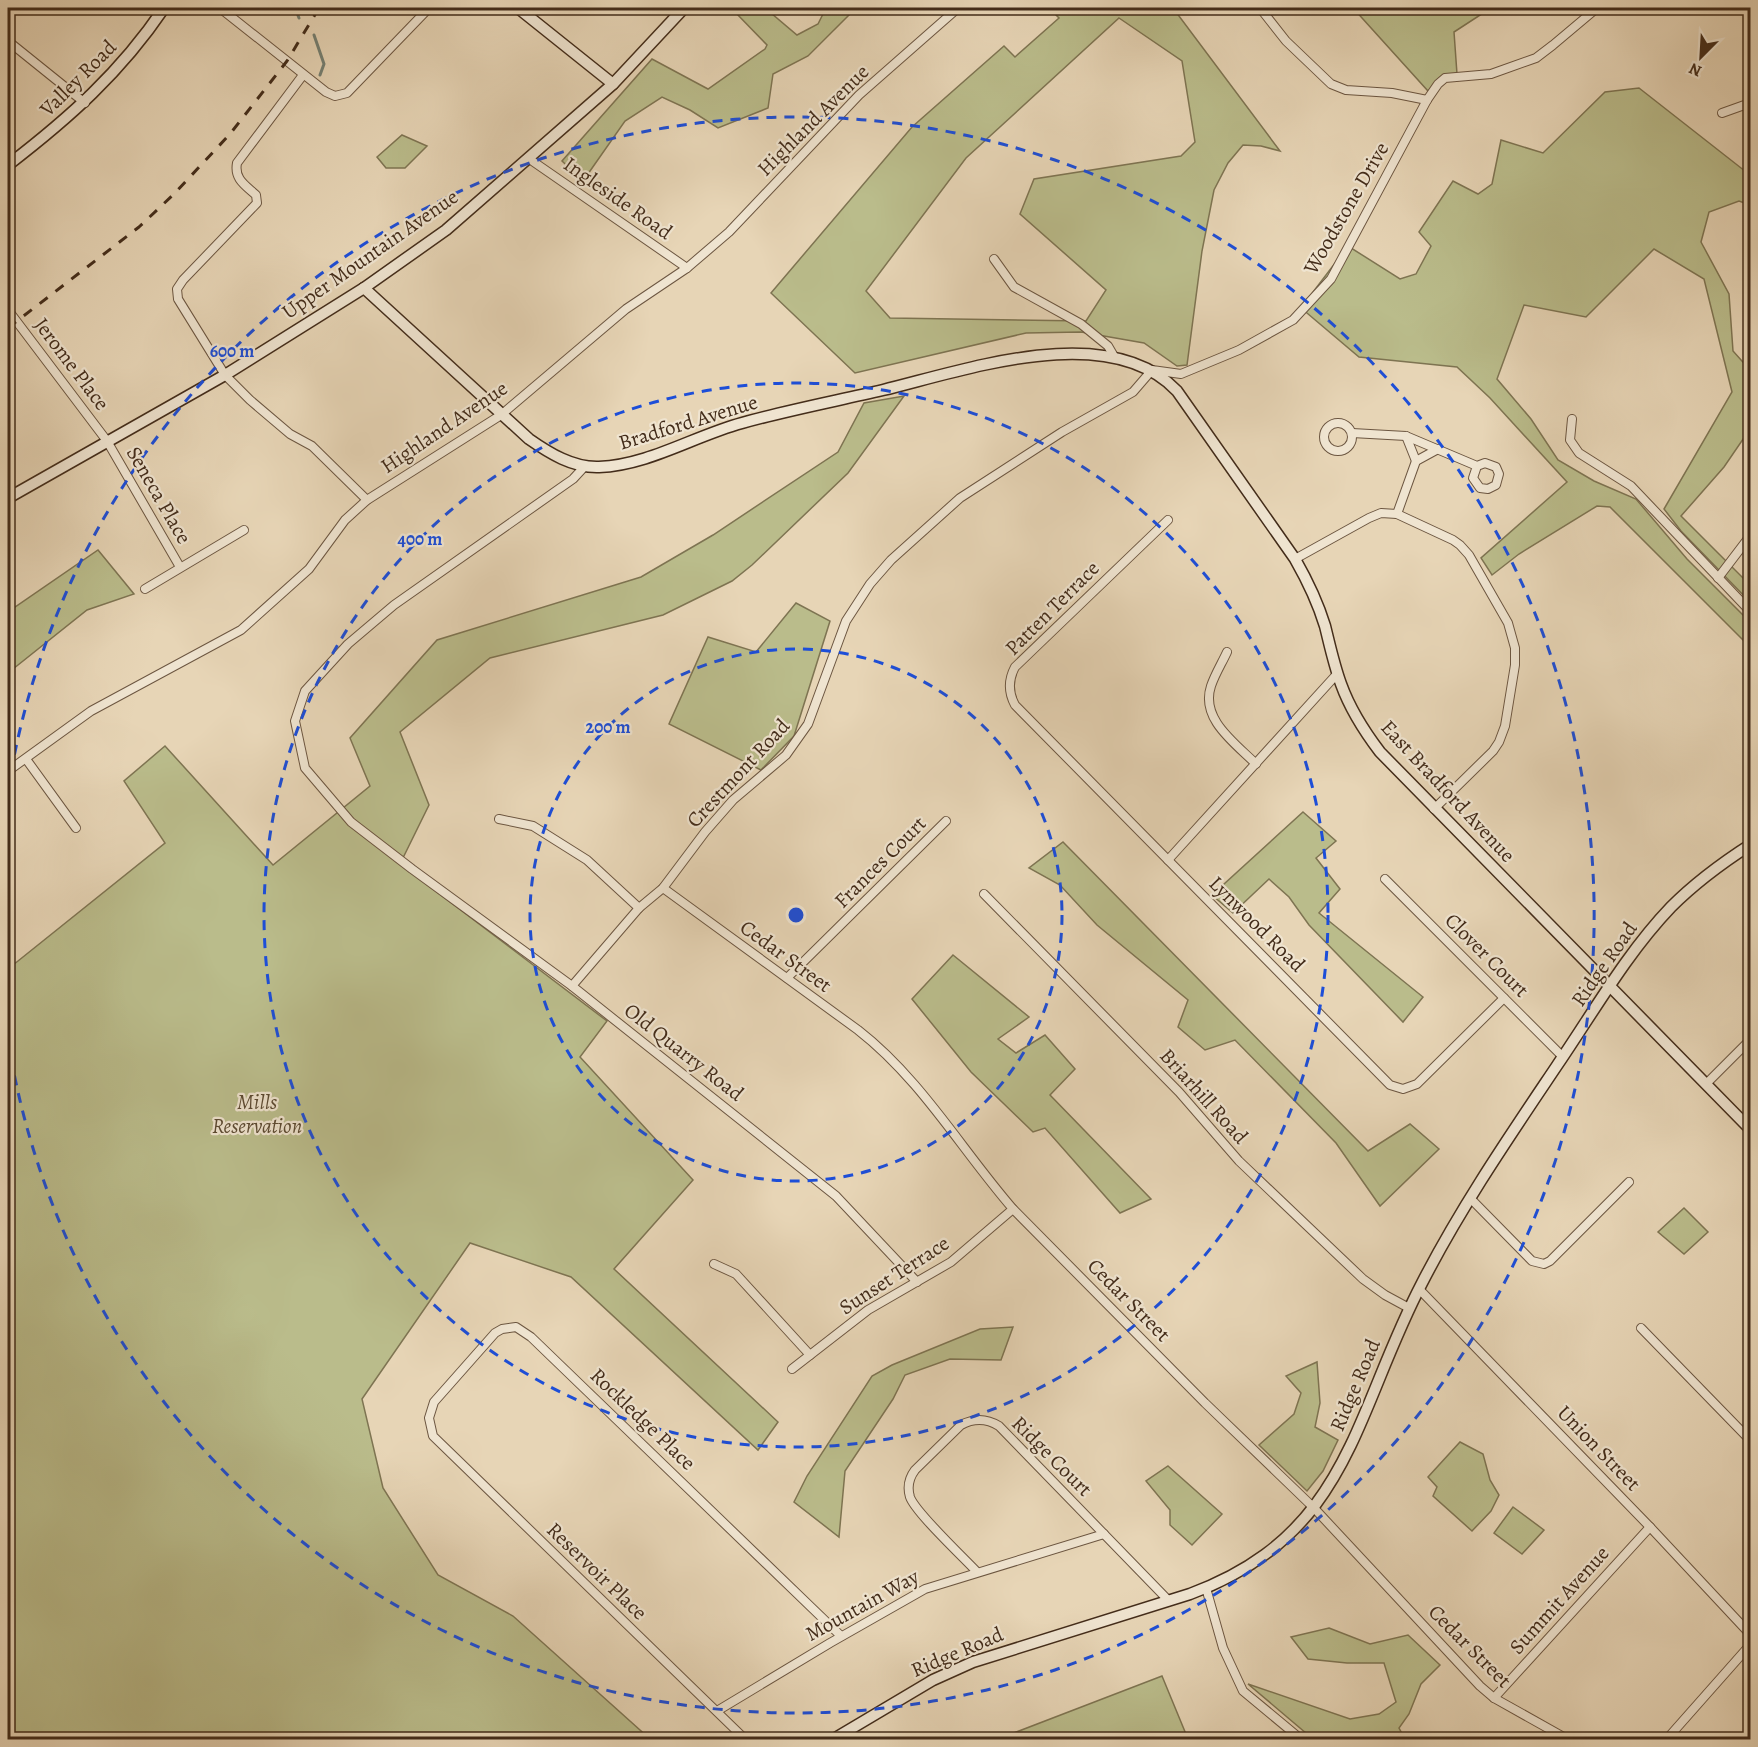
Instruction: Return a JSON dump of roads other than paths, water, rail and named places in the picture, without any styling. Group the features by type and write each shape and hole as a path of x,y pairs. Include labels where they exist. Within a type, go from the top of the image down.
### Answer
{"street":[{"name":"Valley Road","path":"8,165 85,103 137,46 164,8"},
{"path":"220,8 303,75 335,96 347,93 429,8"},
{"path":"518,8 613,84"},
{"name":"Upper Mountain Avenue","path":"8,498 225,375 364,288 446,230 613,84 684,8"},
{"name":"Highland Avenue","path":"8,771 91,711 241,630 309,569 345,520 367,500 501,415 626,309 687,268 729,232 859,95 958,8"},
{"path":"1260,8 1286,41 1331,84 1346,90 1392,93 1427,100"},
{"name":"Woodstone Drive","path":"1152,370 1181,374 1239,350 1293,320 1331,279 1427,100 1438,84 1445,78 1491,74 1536,58 1597,8"},
{"path":"8,41 85,103"},
{"path":"303,75 237,163 238,178 256,195 256,203 183,280 177,289 178,299 225,375 290,434 312,446 367,500"},
{"path":"1722,113 1750,103"},
{"name":"Ingleside Road","path":"528,158 687,268"},
{"path":"994,259 1014,287 1081,324 1108,346 1115,358"},
{"name":"Bradford Avenue","path":"364,288 501,415 543,449 585,466 598,467 634,461 741,423 940,376"},
{"name":"Jerome Place","path":"8,310 107,441"},
{"name":"East Bradford Avenue","path":"940,376 1023,356 1076,355 1130,361 1152,370 1172,386 1294,559 1309,586 1324,625 1337,674 1347,699 1370,739 1434,809 1750,1130"},
{"name":"Crestmont Road","path":"572,986 639,908 663,888 726,808 786,754 808,724 846,621 870,584 891,560 960,498 1062,432 1133,392 1152,370"},
{"path":"1572,419 1570,440 1579,453 1631,486 1750,611"},
{"path":"1352,433 1406,436 1477,466"},
{"path":"1397,514 1416,461 1406,436"},
{"name":"Seneca Place","path":"107,441 180,567"},
{"path":"1416,461 1438,449"},
{"name":"Old Quarry Road","path":"585,466 573,479 394,605 348,644 305,691 295,721 305,768 351,822 572,986 836,1196 917,1282"},
{"path":"1294,559 1375,515 1397,514 1460,545 1477,569 1508,623 1515,648 1515,665 1506,721 1499,742 1488,756 1434,809"},
{"name":"Patten Terrace","path":"1168,520 1016,667 1011,678 1010,690 1015,705 1168,860"},
{"name":"Seneca Place","path":"145,589 244,531"},
{"path":"1718,578 1750,536"},
{"path":"1227,652 1212,685 1209,698 1211,710 1220,728 1256,764"},
{"path":"1168,860 1337,674"},
{"path":"26,759 76,828"},
{"path":"499,819 533,826 578,854 639,908"},
{"name":"Frances Court","path":"787,978 946,821"},
{"name":"Ridge Road","path":"832,1740 933,1680 973,1662 1206,1588 1235,1575 1283,1541 1314,1508 1332,1482 1348,1453 1409,1308 1497,1154 1644,938 1672,906 1702,879 1750,845"},
{"name":"Lynwood Road","path":"1168,860 1394,1087 1407,1089 1417,1083 1504,998"},
{"name":"Clover Court","path":"1385,879 1563,1057"},
{"name":"Cedar Street","path":"663,888 865,1035 894,1060 914,1082 988,1180 1013,1209 1205,1403 1314,1508 1480,1686 1494,1698 1569,1740"},
{"name":"Briarhill Road","path":"984,894 1179,1092 1239,1161 1363,1279 1385,1295 1409,1308"},
{"path":"1706,1084 1750,1040"},
{"path":"1470,1198 1532,1261 1544,1264 1550,1261 1629,1182"},
{"name":"Sunset Terrace","path":"792,1369 868,1310 951,1263 1013,1209"},
{"path":"714,1264 736,1274 810,1355"},
{"name":"Union Street","path":"1419,1289 1650,1527 1750,1634"},
{"name":"Rockledge Place","path":"429,1424 429,1412 434,1402 495,1333 502,1329 516,1327 531,1337 563,1367 841,1636"},
{"path":"1641,1328 1750,1440"},
{"name":"Ridge Court","path":"977,1572 914,1505 908,1489 915,1470 961,1425 970,1421 985,1420 999,1426 1168,1601"},
{"name":"Reservoir Place","path":"429,1424 437,1441 746,1740"},
{"name":"Summit Avenue","path":"1494,1698 1650,1527"},
{"name":"Mountain Way","path":"717,1711 841,1636 925,1589 1104,1534"},
{"path":"1206,1588 1223,1648 1243,1691 1302,1740"},
{"path":"1666,1740 1750,1645"}],"waterway":[{"path":"298,8 299,18"},
{"path":"314,35 324,64 320,75"}],"railway":[{"path":"8,328 139,227 174,194 230,134 287,61 319,8"}],"park label":[{"name":"Mills Reservation","path":"257,1114"}]}
